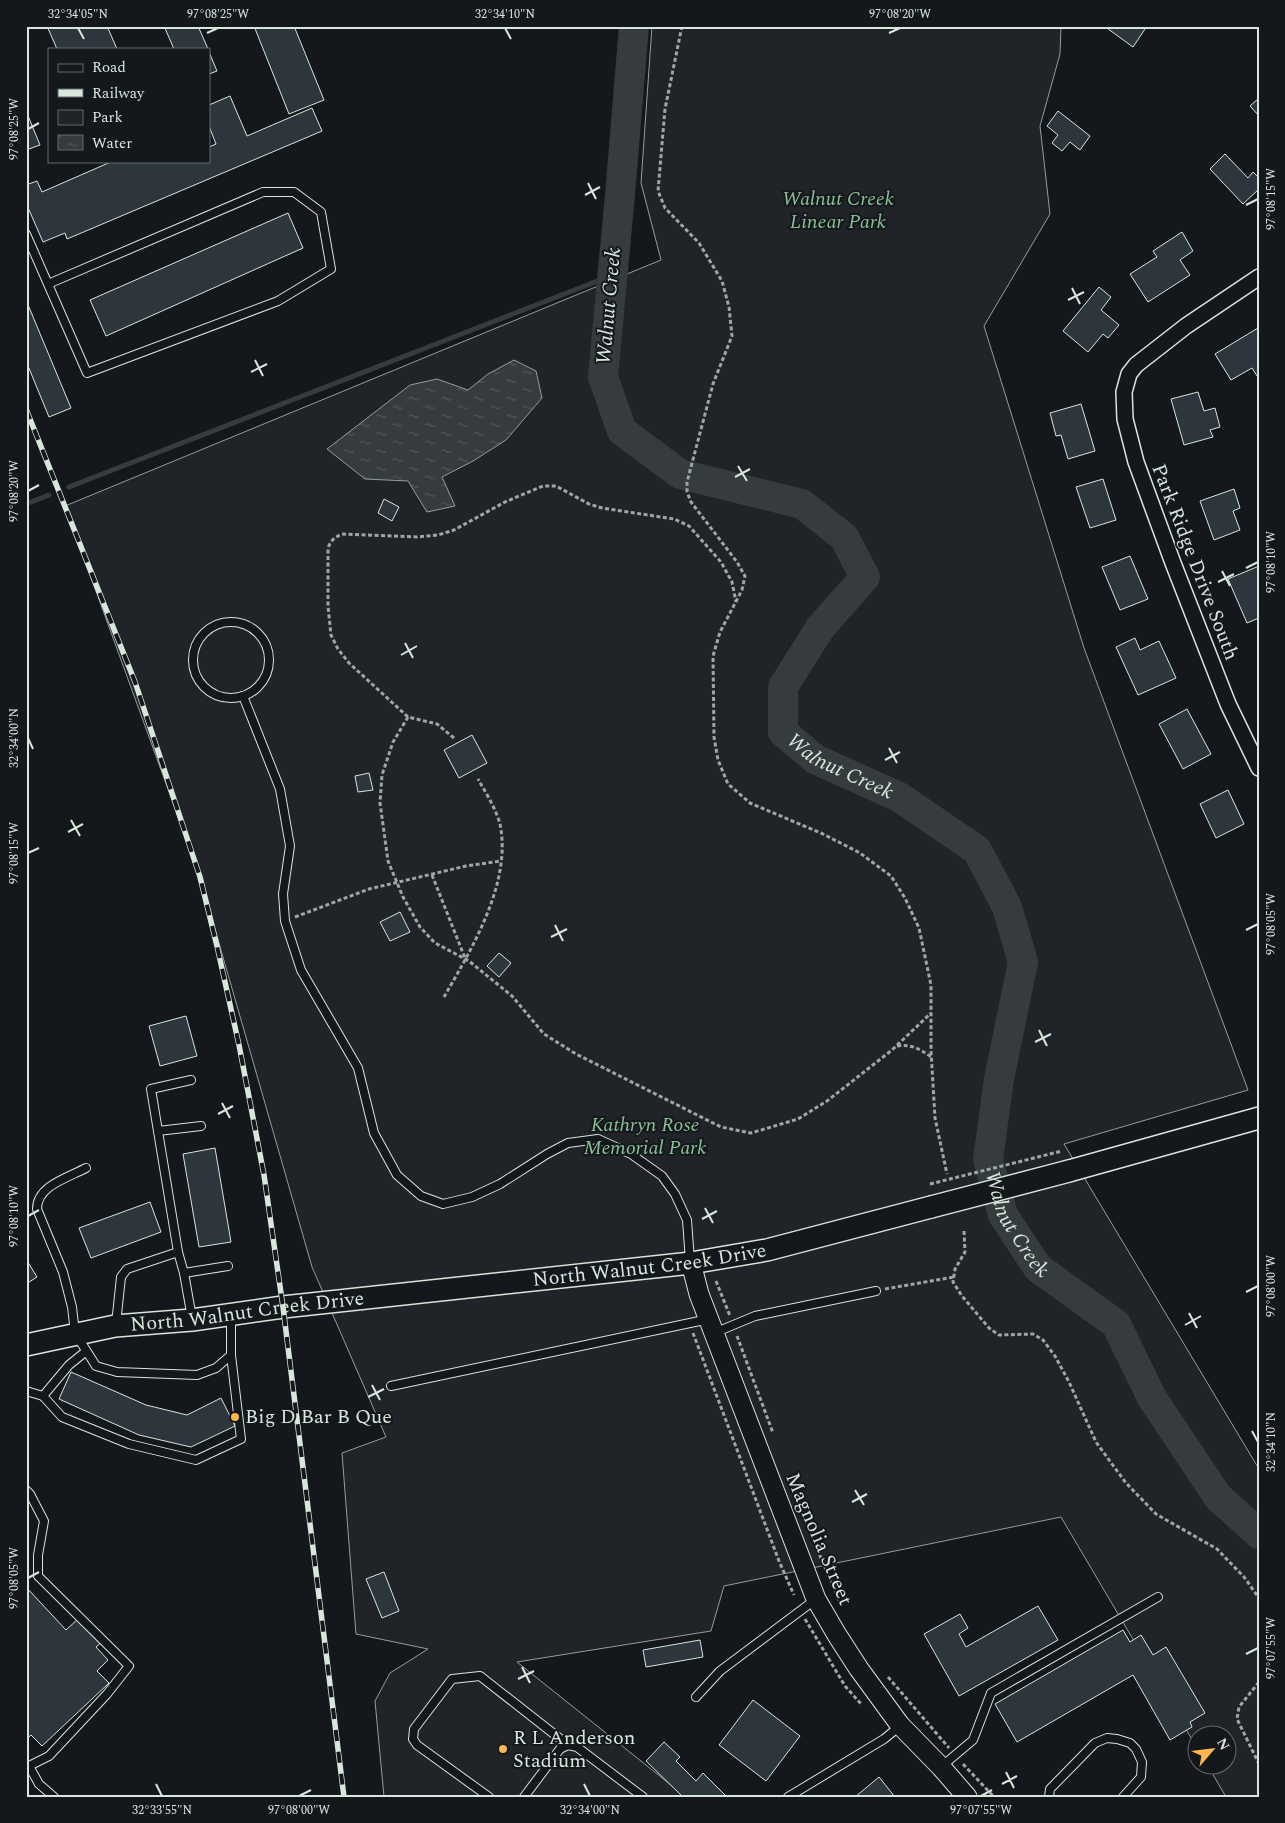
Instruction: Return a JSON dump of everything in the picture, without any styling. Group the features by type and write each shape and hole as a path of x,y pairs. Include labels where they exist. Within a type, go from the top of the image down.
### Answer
{"main road":[{"name":"North Walnut Creek Drive","path":"26,1345 75,1333 116,1326 192,1320 690,1263 767,1250 931,1207 1065,1161 1259,1118"}],"street":[{"name":"Park Ridge Drive South","path":"1259,277 1186,326 1136,365 1129,374 1124,392 1125,419 1136,462 1228,704 1259,768"},
{"name":"Magnolia Street","path":"690,1263 712,1326 816,1599 846,1649 900,1725 948,1761 967,1797"}],"lane":[{"path":"26,234 87,373 278,301 331,269 321,212 294,192 263,192 48,284"},
{"path":"236,622 248,626 258,633 265,643 269,654 269,666 265,678 258,687 244,696 225,698 214,694 203,686 196,675 193,662 195,649 201,637 210,628 223,623 236,622"},
{"path":"244,696 280,789 290,846 283,894 285,921 302,970 358,1068 374,1133 397,1175 420,1196 443,1204 472,1197 500,1184 568,1143 598,1139 631,1154 662,1176 675,1194 688,1220 690,1263"},
{"path":"190,1080 151,1089 178,1252 184,1273 192,1320"},
{"path":"158,1131 201,1126"},
{"path":"86,1168 44,1190 37,1200 37,1210 63,1272 72,1307 75,1333 96,1366 117,1372 197,1375 216,1368 231,1355"},
{"path":"116,1326 121,1277 127,1269 178,1252"},
{"path":"184,1273 228,1266"},
{"path":"390,1386 712,1326 733,1325 756,1316 876,1291"},
{"path":"26,1391 43,1396 62,1417 129,1444 196,1460 241,1439 231,1355 232,1314"},
{"path":"43,1396 69,1365 86,1352"},
{"path":"26,1490 44,1521 38,1556 38,1576 129,1666 107,1694 49,1756 27,1766 39,1784 54,1797"},
{"path":"948,1761 973,1740 991,1694 1158,1597"},
{"path":"696,1697 720,1671 816,1599"},
{"path":"490,1797 417,1745 413,1739 414,1729 452,1679 480,1676 568,1745 577,1747 642,1797"},
{"path":"788,1797 884,1739 900,1725"},
{"path":"1049,1797 1050,1789 1095,1743 1107,1738 1130,1743 1136,1749 1142,1762 1141,1777 1123,1797"},
{"path":"524,1797 560,1749 568,1745"}],"path":[{"path":"682,26 665,109 658,192 665,208 699,243 722,281 730,307 732,336 713,384 687,482 687,492 691,502 737,562 745,576 742,590 720,632 713,656 714,737 718,760 728,784 750,803 823,834 860,853 891,876 905,898 919,928 931,985 931,1058 935,1118 947,1174"},
{"path":"454,738 437,724 408,717 349,663 338,649 331,635 328,606 328,548 330,542 336,537 342,534 417,537 438,535 454,530 505,502 543,486 556,486 589,504 602,508 674,519 689,526 721,562 732,582 736,602"},
{"path":"408,717 393,742 382,775 380,804 388,860 403,897 420,927 435,943 465,959 512,996 544,1034 576,1054 721,1127 751,1133 798,1119 827,1101 896,1046 932,1012"},
{"path":"444,997 487,917 503,851 500,823 478,779"},
{"path":"285,921 369,889 398,884 466,866 501,861"},
{"path":"432,875 465,959"},
{"path":"896,1046 908,1045 920,1049 931,1058"},
{"path":"930,1184 1065,1161"},
{"path":"964,1231 965,1252 955,1269 953,1282 962,1296 999,1334 1034,1334 1043,1340 1056,1356 1096,1442 1126,1482 1156,1514 1216,1549 1244,1577 1259,1598"},
{"path":"876,1291 954,1277"},
{"path":"716,1281 774,1437"},
{"path":"816,1547 843,1609"},
{"path":"886,1674 948,1761 994,1797"},
{"path":"1259,1682 1240,1707 1237,1719 1259,1764"}],"green space":[{"name":"Kathryn Rose Memorial Park","path":"652,26 1061,26 1060,54 1040,126 1050,214 984,326 1084,648 1248,1090 1064,1144 1259,1469 1259,1797 1226,1797 1214,1776 1238,1776 1238,1726 1188,1726 1188,1733 1061,1517 724,1586 711,1631 517,1662 686,1797 384,1797 375,1701 390,1673 428,1649 356,1634 342,1453 386,1437 312,1267 200,877 65,506 661,260 641,183"}],"water":[{"path":"514,360 536,371 542,398 506,440 473,461 442,477 455,506 427,512 408,481 365,479 327,449 410,385 437,379 468,390 488,374"}],"building":[{"path":"47,26 107,26 117,48 57,48"},
{"path":"164,26 198,26 208,48 174,48"},
{"path":"254,26 294,26 324,100 289,114"},
{"path":"1104,26 1147,26 1133,47"},
{"path":"210,54 217,71 210,74"},
{"path":"230,96 247,136 312,108 322,131 67,239 65,233 43,242 26,203 26,185 37,181 42,192 111,162 210,162 210,147 216,144 210,129 210,105"},
{"path":"1259,98 1259,116 1250,106"},
{"path":"26,111 40,145 26,150"},
{"path":"1058,111 1090,136 1080,150 1070,142 1062,151 1052,143 1058,135 1047,126"},
{"path":"1225,154 1248,178 1253,172 1259,178 1259,189 1243,204 1210,169"},
{"path":"288,213 303,248 106,336 90,300"},
{"path":"1182,232 1193,251 1180,260 1190,275 1148,302 1130,274 1157,257 1153,251"},
{"path":"1099,287 1111,297 1101,310 1119,325 1108,338 1103,334 1088,352 1063,331"},
{"path":"26,300 71,408 49,417 26,361"},
{"path":"1258,328 1259,379 1252,368 1231,380 1215,354"},
{"path":"1198,392 1204,411 1215,408 1220,427 1210,430 1213,437 1184,445 1171,399"},
{"path":"1081,404 1095,451 1068,459 1061,435 1056,436 1050,413"},
{"path":"1103,479 1116,520 1090,528 1076,487"},
{"path":"1234,489 1240,508 1233,511 1240,530 1214,540 1200,501"},
{"path":"384,499 399,507 392,521 378,513"},
{"path":"1130,556 1148,599 1120,610 1102,567"},
{"path":"1259,566 1259,618 1247,623 1228,579"},
{"path":"1135,638 1140,650 1159,641 1176,678 1138,695 1116,647"},
{"path":"1187,709 1211,754 1183,769 1159,724"},
{"path":"472,735 487,763 459,778 444,750"},
{"path":"369,773 373,790 358,792 355,776"},
{"path":"1228,790 1244,824 1216,838 1200,804"},
{"path":"400,912 410,932 390,941 380,922"},
{"path":"499,953 511,963 499,977 487,966"},
{"path":"186,1016 197,1056 160,1066 149,1026"},
{"path":"215,1148 231,1242 199,1247 183,1154"},
{"path":"150,1202 161,1232 91,1258 79,1228"},
{"path":"26,1259 37,1277 26,1284"},
{"path":"71,1372 146,1405 187,1415 221,1398 235,1426 191,1447 139,1435 59,1399"},
{"path":"384,1572 399,1611 382,1618 366,1579"},
{"path":"26,1587 66,1630 79,1618 102,1642 96,1647 108,1660 97,1671 109,1683 42,1746 31,1735 29,1737 26,1734"},
{"path":"1038,1606 1058,1640 959,1696 924,1634 960,1614 968,1628 959,1634 966,1647"},
{"path":"1123,1630 1130,1642 1141,1635 1153,1655 1166,1647 1205,1713 1190,1722 1192,1726 1188,1726 1188,1729 1170,1740 1133,1675 1017,1742 995,1704"},
{"path":"700,1640 703,1657 646,1667 643,1650"},
{"path":"753,1700 800,1736 766,1781 719,1745"},
{"path":"664,1742 680,1757 676,1761 696,1781 703,1773 727,1797 683,1797 646,1761"},
{"path":"879,1777 895,1797 855,1797"}],"waterway":[{"name":"Walnut Creek","path":"634,26 603,377 622,431 680,474 802,504 844,537 865,577 820,628 783,687 783,732 815,759 899,797 977,850 1007,907 1023,962 999,1079 988,1159 1003,1215 1038,1268 1116,1324 1152,1398 1218,1497 1259,1534"},
{"path":"69,487 613,275"},
{"path":"26,504 49,495"}],"railway":[{"path":"26,409 135,682 200,877 217,946 239,1045 264,1175 283,1307 344,1797"}],"place":[{"name":"Big D Bar B Que","path":"235,1417"},
{"name":"R L Anderson Stadium","path":"503,1749"}],"park label":[{"name":"Walnut Creek Linear Park","path":"838,210"}]}
